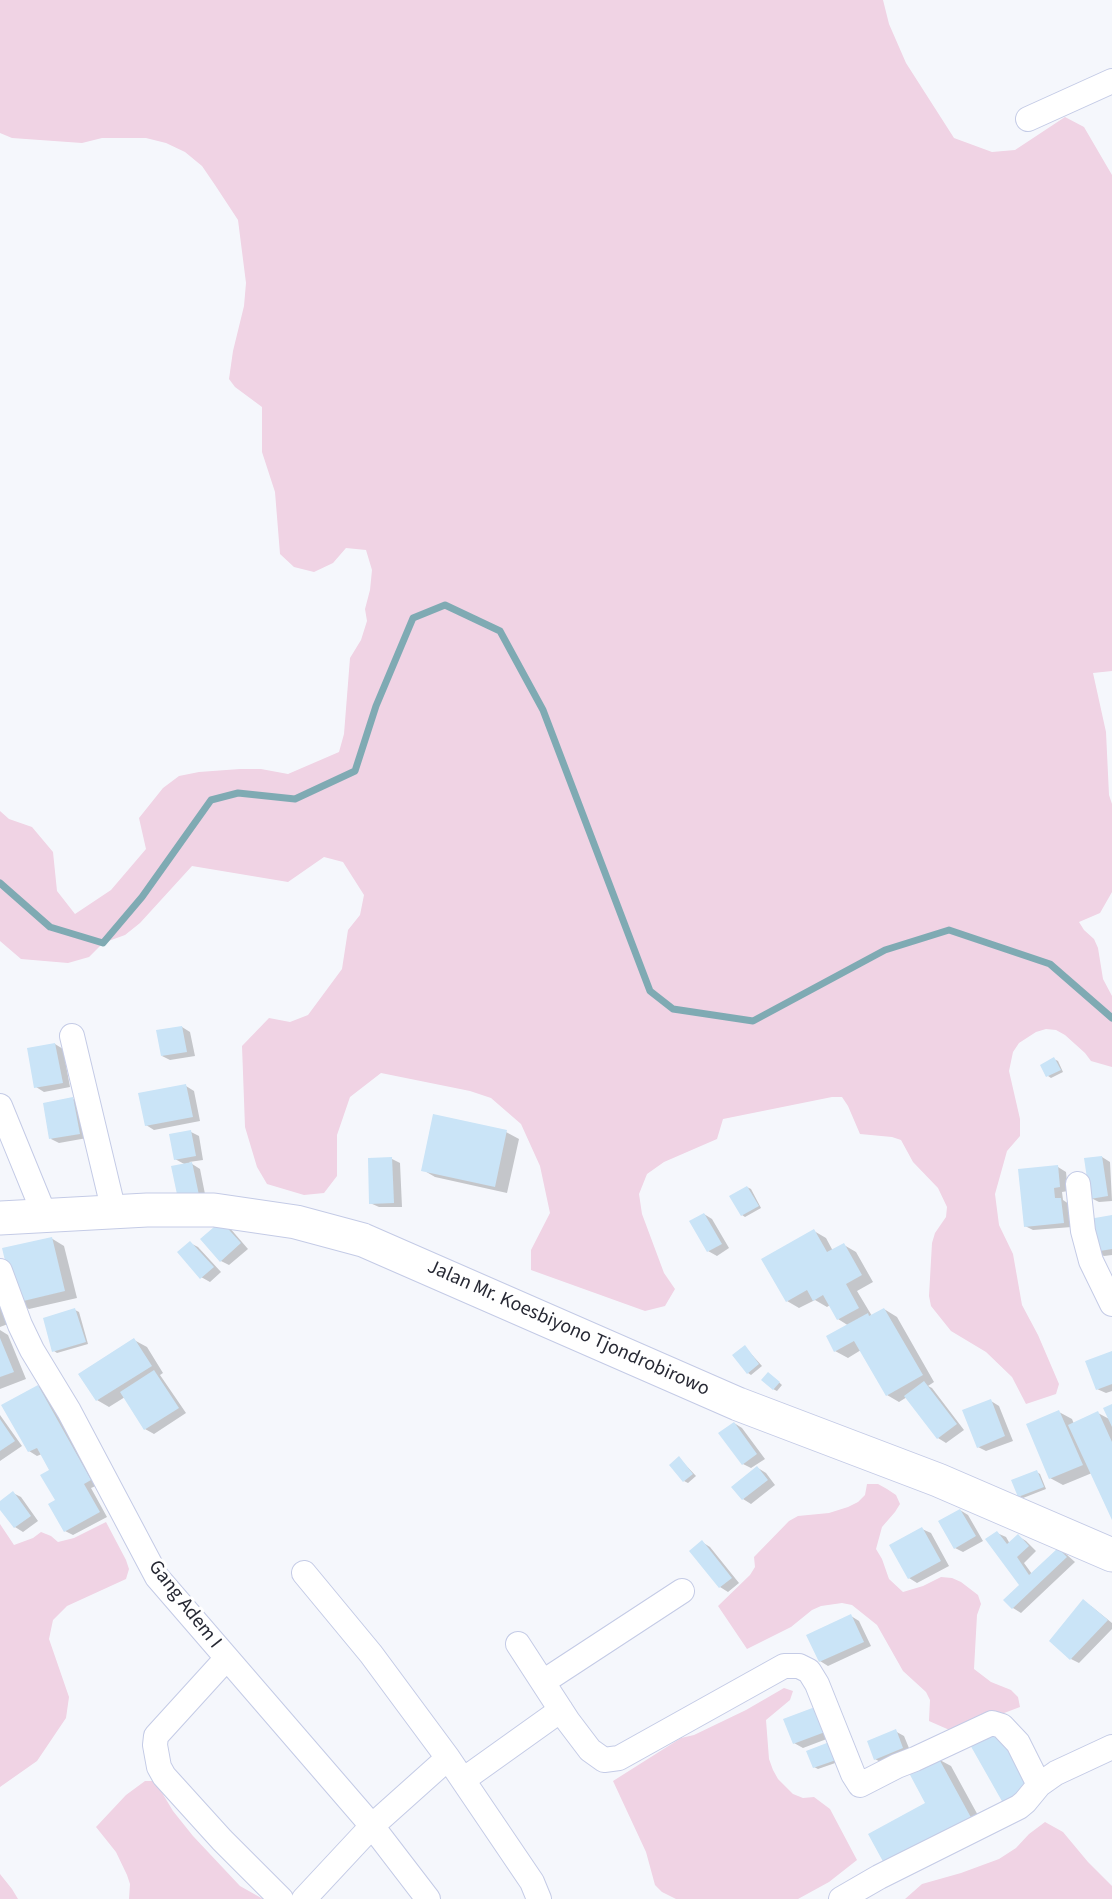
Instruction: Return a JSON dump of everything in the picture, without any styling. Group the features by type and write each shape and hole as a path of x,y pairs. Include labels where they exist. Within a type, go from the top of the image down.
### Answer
{"main road":[{"name":"Jalan Mr. Koesbiyono Tjondrobirowo","path":"0,1218 147,1209 213,1210 296,1222 363,1240 738,1404 938,1480 1112,1555"}],"street":[{"path":"1028,119 1112,81"},
{"path":"72,1036 114,1212"},
{"path":"0,1106 45,1216"},
{"path":"1078,1184 1083,1231 1091,1261 1112,1304"},
{"name":"Gang Adem I","path":"0,1271 32,1350 69,1411 157,1577 372,1826 428,1899"},
{"path":"304,1573 371,1654 448,1758 532,1882 539,1899"},
{"path":"543,1682 682,1590"},
{"path":"518,1644 590,1750 604,1760 619,1758 784,1666 799,1666 809,1671 817,1684 860,1785 992,1723 1002,1726 1017,1743 1039,1785"},
{"path":"226,1659 156,1736 155,1745 159,1767 164,1776 215,1832 280,1899"},
{"path":"463,1780 561,1710"},
{"path":"841,1899 879,1877 1019,1807 1039,1785 1056,1773 1112,1746"},
{"path":"304,1899 372,1826 448,1758"}],"shaded area":[{"path":"0,0 883,0 889,24 906,63 954,138 992,152 1015,150 1065,117 1084,127 1112,175 1112,671 1093,673 1106,732 1109,795 1112,804 1112,892 1100,913 1079,922 1094,939 1098,948 1103,979 1112,996 1112,1067 1091,1061 1065,1035 1056,1030 1046,1029 1036,1032 1019,1043 1013,1052 1009,1071 1020,1119 1020,1136 1007,1151 995,1194 999,1225 1013,1254 1022,1305 1059,1384 1056,1394 1026,1404 1012,1377 986,1352 951,1331 931,1306 929,1296 932,1243 935,1233 946,1217 947,1207 938,1188 913,1162 901,1140 860,1134 842,1097 832,1097 723,1119 717,1139 664,1162 647,1174 639,1194 642,1214 664,1273 675,1289 665,1306 645,1311 531,1270 531,1250 550,1213 540,1166 521,1124 491,1098 470,1091 381,1073 350,1097 337,1135 337,1176 324,1193 304,1195 267,1184 257,1167 245,1127 242,1046 269,1018 290,1022 308,1015 342,969 348,930 360,915 364,895 343,862 324,857 288,882 192,866 140,923 125,935 103,943 89,957 68,963 21,959 0,941 0,811 9,819 32,827 53,852 57,891 75,914 111,890 146,849 139,818 163,788 179,776 240,769 261,769 288,774 339,752 344,734 350,658 361,640 367,621 365,609 372,570 366,550 346,548 333,563 314,572 294,567 280,554 275,492 262,452 262,407 235,387 229,379 244,306 246,283 238,220 202,166 185,152 166,143 146,138 102,138 82,143 12,138 0,133"},
{"path":"867,1484 878,1484 887,1489 896,1495 900,1504 882,1527 876,1549 889,1579 903,1592 941,1577 952,1578 978,1595 981,1604 977,1615 974,1669 991,1682 1011,1690 1018,1697 1020,1707 954,1732 929,1721 930,1700 926,1692 903,1671 877,1625 852,1605 842,1603 821,1606 812,1610 791,1627 747,1649 718,1606 750,1575 755,1567 754,1557 789,1521 798,1516 829,1513 848,1507 865,1495"},
{"path":"106,1522 126,1560 129,1569 126,1579 67,1606 53,1620 49,1639 69,1697 66,1718 37,1761 0,1787 0,1524 14,1545 33,1538 41,1532 58,1542 74,1538"},
{"path":"784,1688 793,1691 790,1700 766,1720 769,1759 773,1770 778,1779 793,1794 803,1798 814,1797 830,1809 857,1860 829,1882 798,1899 676,1899 662,1892 655,1885 646,1852 613,1781 681,1738 694,1735 746,1710"},
{"path":"145,1781 155,1781 173,1811 193,1836 240,1886 263,1899 129,1899 130,1884 127,1875 116,1852 96,1827 126,1795"},
{"path":"1045,1822 1063,1832 1112,1886 1112,1899 905,1899 922,1884 999,1859 1016,1848"},
{"path":"0,1874 12,1889 18,1899 0,1899"}],"building":[{"path":"182,1026 187,1052 161,1056 156,1030"},
{"path":"55,1043 63,1083 34,1088 27,1048"},
{"path":"1054,1057 1061,1070 1046,1077 1040,1065"},
{"path":"186,1084 193,1117 145,1126 138,1093"},
{"path":"73,1097 80,1134 49,1139 43,1103"},
{"path":"433,1114 507,1130 495,1187 421,1171"},
{"path":"191,1130 196,1156 174,1160 169,1134"},
{"path":"1102,1156 1108,1196 1090,1199 1084,1158"},
{"path":"392,1157 394,1203 369,1204 368,1158"},
{"path":"192,1162 199,1195 178,1199 171,1166"},
{"path":"1058,1165 1060,1187 1054,1188 1055,1198 1061,1198 1064,1223 1024,1227 1018,1169"},
{"path":"747,1186 759,1206 741,1216 729,1196"},
{"path":"704,1213 722,1244 707,1252 689,1221"},
{"path":"1112,1215 1112,1249 1094,1252 1089,1219"},
{"path":"221,1221 241,1243 220,1262 200,1239"},
{"path":"814,1229 827,1252 844,1243 862,1275 846,1284 859,1308 837,1320 823,1295 813,1301 807,1290 786,1302 761,1259"},
{"path":"52,1237 65,1291 15,1303 2,1248"},
{"path":"190,1241 214,1267 200,1279 177,1252"},
{"path":"75,1308 86,1342 52,1352 43,1318"},
{"path":"884,1308 923,1375 886,1396 854,1341 834,1352 826,1336 868,1313 869,1316"},
{"path":"0,1338 14,1372 0,1377"},
{"path":"134,1338 152,1366 96,1401 78,1374"},
{"path":"745,1345 759,1364 747,1374 732,1355"},
{"path":"1112,1351 1112,1384 1096,1390 1085,1361"},
{"path":"154,1370 179,1408 144,1430 120,1392"},
{"path":"768,1372 780,1382 773,1390 761,1380"},
{"path":"924,1381 957,1424 937,1439 904,1396"},
{"path":"38,1385 91,1480 84,1484 100,1512 64,1532 48,1504 55,1500 40,1475 49,1470 37,1448 28,1452 1,1405"},
{"path":"991,1399 1005,1436 977,1448 962,1410"},
{"path":"1112,1404 1112,1427 1103,1408"},
{"path":"1059,1410 1083,1465 1049,1479 1026,1424"},
{"path":"1098,1411 1112,1442 1112,1520 1068,1425"},
{"path":"0,1419 15,1441 0,1451"},
{"path":"734,1422 757,1454 742,1465 718,1433"},
{"path":"679,1456 693,1474 683,1482 669,1465"},
{"path":"757,1466 768,1480 742,1500 731,1487"},
{"path":"1037,1470 1044,1487 1018,1497 1011,1480"},
{"path":"13,1491 31,1516 14,1528 0,1510 0,1501"},
{"path":"960,1509 976,1536 954,1549 938,1521"},
{"path":"922,1527 941,1561 908,1579 889,1545"},
{"path":"997,1531 1007,1544 1018,1534 1029,1546 1017,1557 1029,1575 1058,1548 1067,1557 1012,1609 1003,1600 1019,1585 985,1539"},
{"path":"702,1540 732,1578 719,1588 689,1551"},
{"path":"1083,1599 1108,1620 1070,1660 1049,1641"},
{"path":"851,1614 864,1642 819,1662 806,1635"},
{"path":"815,1707 825,1732 793,1744 783,1719"},
{"path":"995,1728 1029,1788 1003,1803 969,1743"},
{"path":"896,1729 903,1748 874,1760 867,1741"},
{"path":"832,1741 839,1759 813,1768 806,1751"},
{"path":"938,1757 974,1823 886,1867 868,1834 925,1803 909,1773"}],"waterway":[{"path":"0,883 50,927 103,943 142,897 211,800 238,793 295,799 355,771 376,706 413,618 445,605 500,631 543,710 650,991 673,1009 753,1021 885,950 949,930 1050,964 1112,1018"}]}
